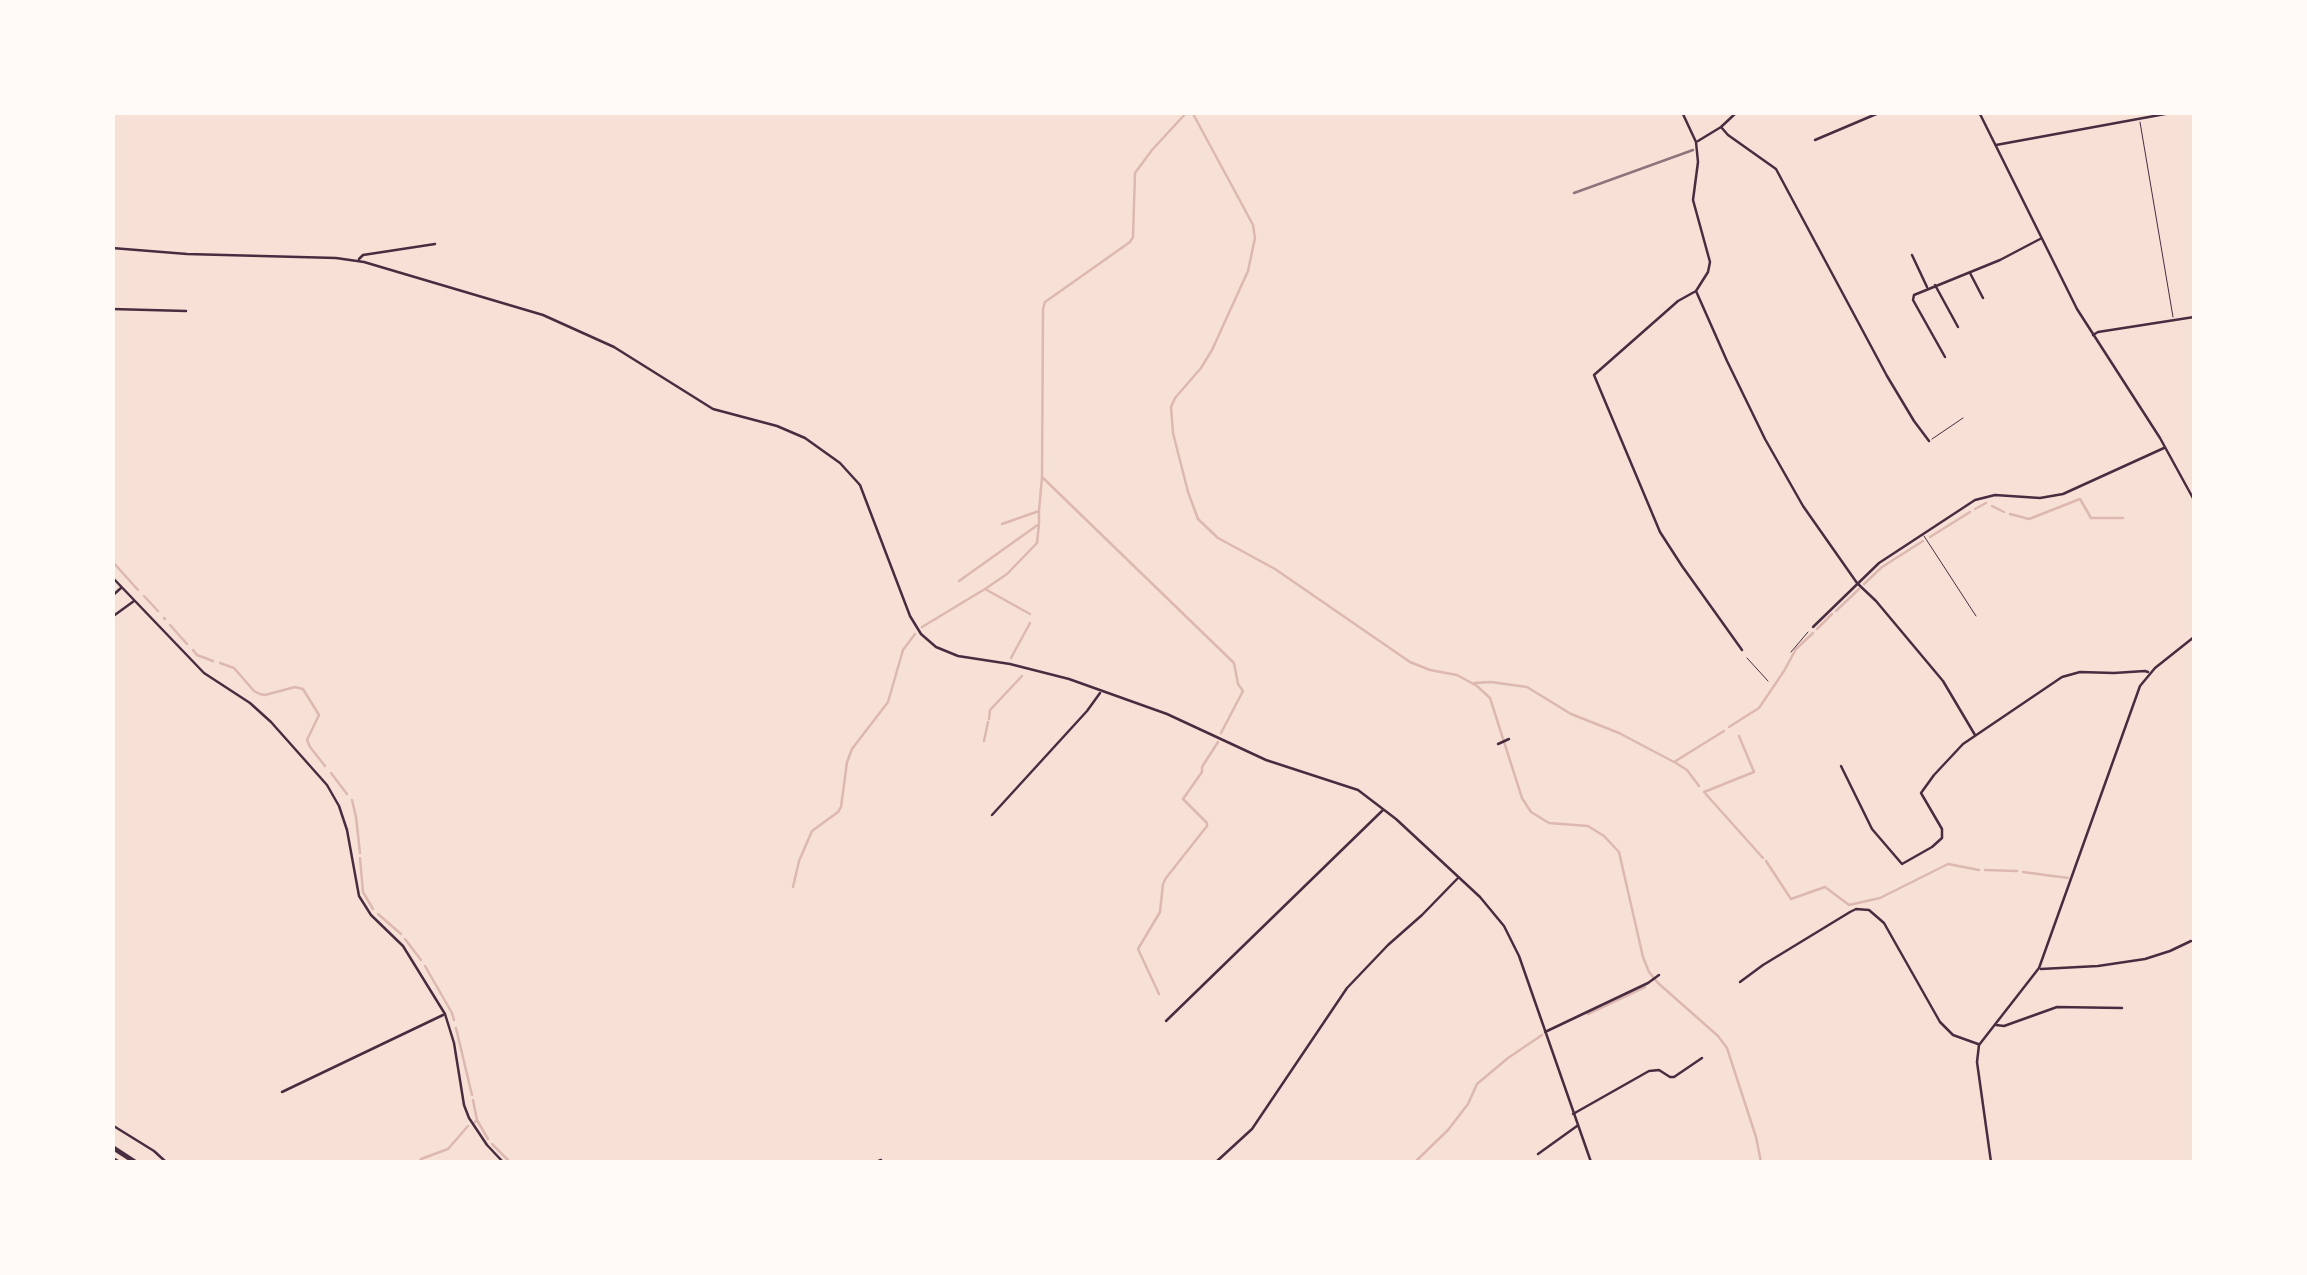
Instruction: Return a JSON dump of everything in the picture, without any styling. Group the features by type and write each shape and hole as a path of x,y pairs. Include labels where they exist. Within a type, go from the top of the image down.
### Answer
{"highway":[{"path":"112,1147 135,1162"}],"street":[{"path":"1682,112 1696,142 1698,162 1693,200 1710,266 1707,276 1696,291 1594,375 1660,532 1742,650"},
{"path":"1696,142 1736,112"},
{"path":"1856,112 1860,121"},
{"path":"1815,140 1881,112"},
{"path":"1979,112 2093,335 2166,447 2194,500"},
{"path":"1995,146 2176,112"},
{"path":"1721,126 1776,169 1886,376 1929,441"},
{"path":"1944,356 1913,297 2041,238"},
{"path":"358,260 363,255 435,244"},
{"path":"112,248 358,260 552,319 616,348 714,409 777,426 815,444 860,485 910,616 921,634 944,651 1026,668 1101,690 1195,726 1291,770 1346,785 1367,795 1459,877 1489,906 1519,956 1592,1162"},
{"path":"1912,255 1927,288"},
{"path":"1970,272 1984,298"},
{"path":"1936,285 1958,327"},
{"path":"1696,291 1792,488 1857,583 1943,681 1975,735"},
{"path":"112,309 186,311"},
{"path":"2093,335 2194,317"},
{"path":"1813,627 1879,563 1980,498 2063,494 2166,447"},
{"path":"112,578 204,672 259,710 334,796 347,830 355,882 364,906 403,946 445,1014 469,1118 486,1145 503,1162"},
{"path":"112,596 122,587"},
{"path":"112,617 135,600"},
{"path":"1991,1162 1978,1078 1980,1045 2039,968 2136,695 2150,673 2194,637"},
{"path":"1841,766 1872,829 1902,864 1942,838 1942,829 1921,793 1948,758 1975,735 2071,674 2145,670 2150,673"},
{"path":"992,815 1101,690"},
{"path":"1498,744 1508,739"},
{"path":"1166,1021 1384,809"},
{"path":"1216,1162 1252,1128 1347,988 1459,877"},
{"path":"1740,982 1850,912 1869,910 1884,923 1940,1022 1953,1034 1980,1045"},
{"path":"2039,968 2145,959 2191,941"},
{"path":"1545,1032 1659,975"},
{"path":"1994,1024 2011,1024 2057,1008 2122,1008"},
{"path":"282,1092 445,1014"},
{"path":"1574,1114 1649,1072 1659,1070 1674,1076 1702,1058"},
{"path":"112,1126 166,1162"},
{"path":"1538,1154 1578,1126"}],"lane":[{"path":"2139,118 2173,320"},
{"path":"1929,441 1963,418"},
{"path":"1922,534 1976,616"}],"path":[{"path":"1790,652 1813,627"},
{"path":"1742,650 1768,681"}],"waterway":[{"path":"1187,112 1135,173 1130,242 1045,302 1042,477 1234,663 1243,691 1221,733"},
{"path":"1192,112 1253,225 1255,238 1248,271 1212,350 1171,407 1173,433 1198,519 1218,538 1275,569 1410,662 1457,675 1490,698 1522,798 1531,812 1549,823 1588,826 1619,852 1649,972 1727,1048 1761,1162"},
{"path":"1002,524 1039,511 1042,477"},
{"path":"2010,514 2029,519 2080,499 2091,518 2123,518"},
{"path":"1975,509 1986,503"},
{"path":"1992,506 2004,512"},
{"path":"959,581 1039,524 1039,511"},
{"path":"1930,537 1970,512"},
{"path":"1030,614 985,589 1007,574 1037,543 1039,524"},
{"path":"1864,584 1882,567 1923,541"},
{"path":"112,561 138,590"},
{"path":"922,627 985,589"},
{"path":"1836,611 1859,589"},
{"path":"144,596 158,611"},
{"path":"1817,629 1832,614"},
{"path":"1011,658 1030,623"},
{"path":"170,625 187,644"},
{"path":"1729,727 1759,708 1796,649 1813,633"},
{"path":"793,887 812,831 841,807 852,749 888,702 903,650 915,634"},
{"path":"193,650 213,661"},
{"path":"220,663 234,668 260,694 303,689 319,715 307,740 325,766"},
{"path":"989,719 990,710 1022,676"},
{"path":"1474,683 1527,687 1571,714 1619,733 1674,762 1724,731"},
{"path":"984,741 988,722"},
{"path":"1704,792 1754,772 1739,736"},
{"path":"1159,994 1138,949 1160,912 1166,878 1207,826 1183,799 1218,742"},
{"path":"1676,763 1699,786"},
{"path":"331,773 347,794"},
{"path":"1704,792 1763,858"},
{"path":"352,800 360,853"},
{"path":"360,858 363,892 373,909"},
{"path":"1766,861 1791,899 1825,887 1849,905 1880,898 1948,864 1979,870"},
{"path":"1985,870 2017,871"},
{"path":"2023,872 2068,878"},
{"path":"378,914 401,934"},
{"path":"405,939 421,960"},
{"path":"425,966 454,1020"},
{"path":"1588,1014 1645,987"},
{"path":"456,1028 472,1095"},
{"path":"1415,1162 1448,1130 1468,1104 1477,1084 1542,1035"},
{"path":"473,1100 475,1122"},
{"path":"477,1120 488,1139"},
{"path":"419,1162 448,1149 468,1126"},
{"path":"492,1144 510,1162"}],"railway":[{"path":"1574,193 1693,150"}]}
